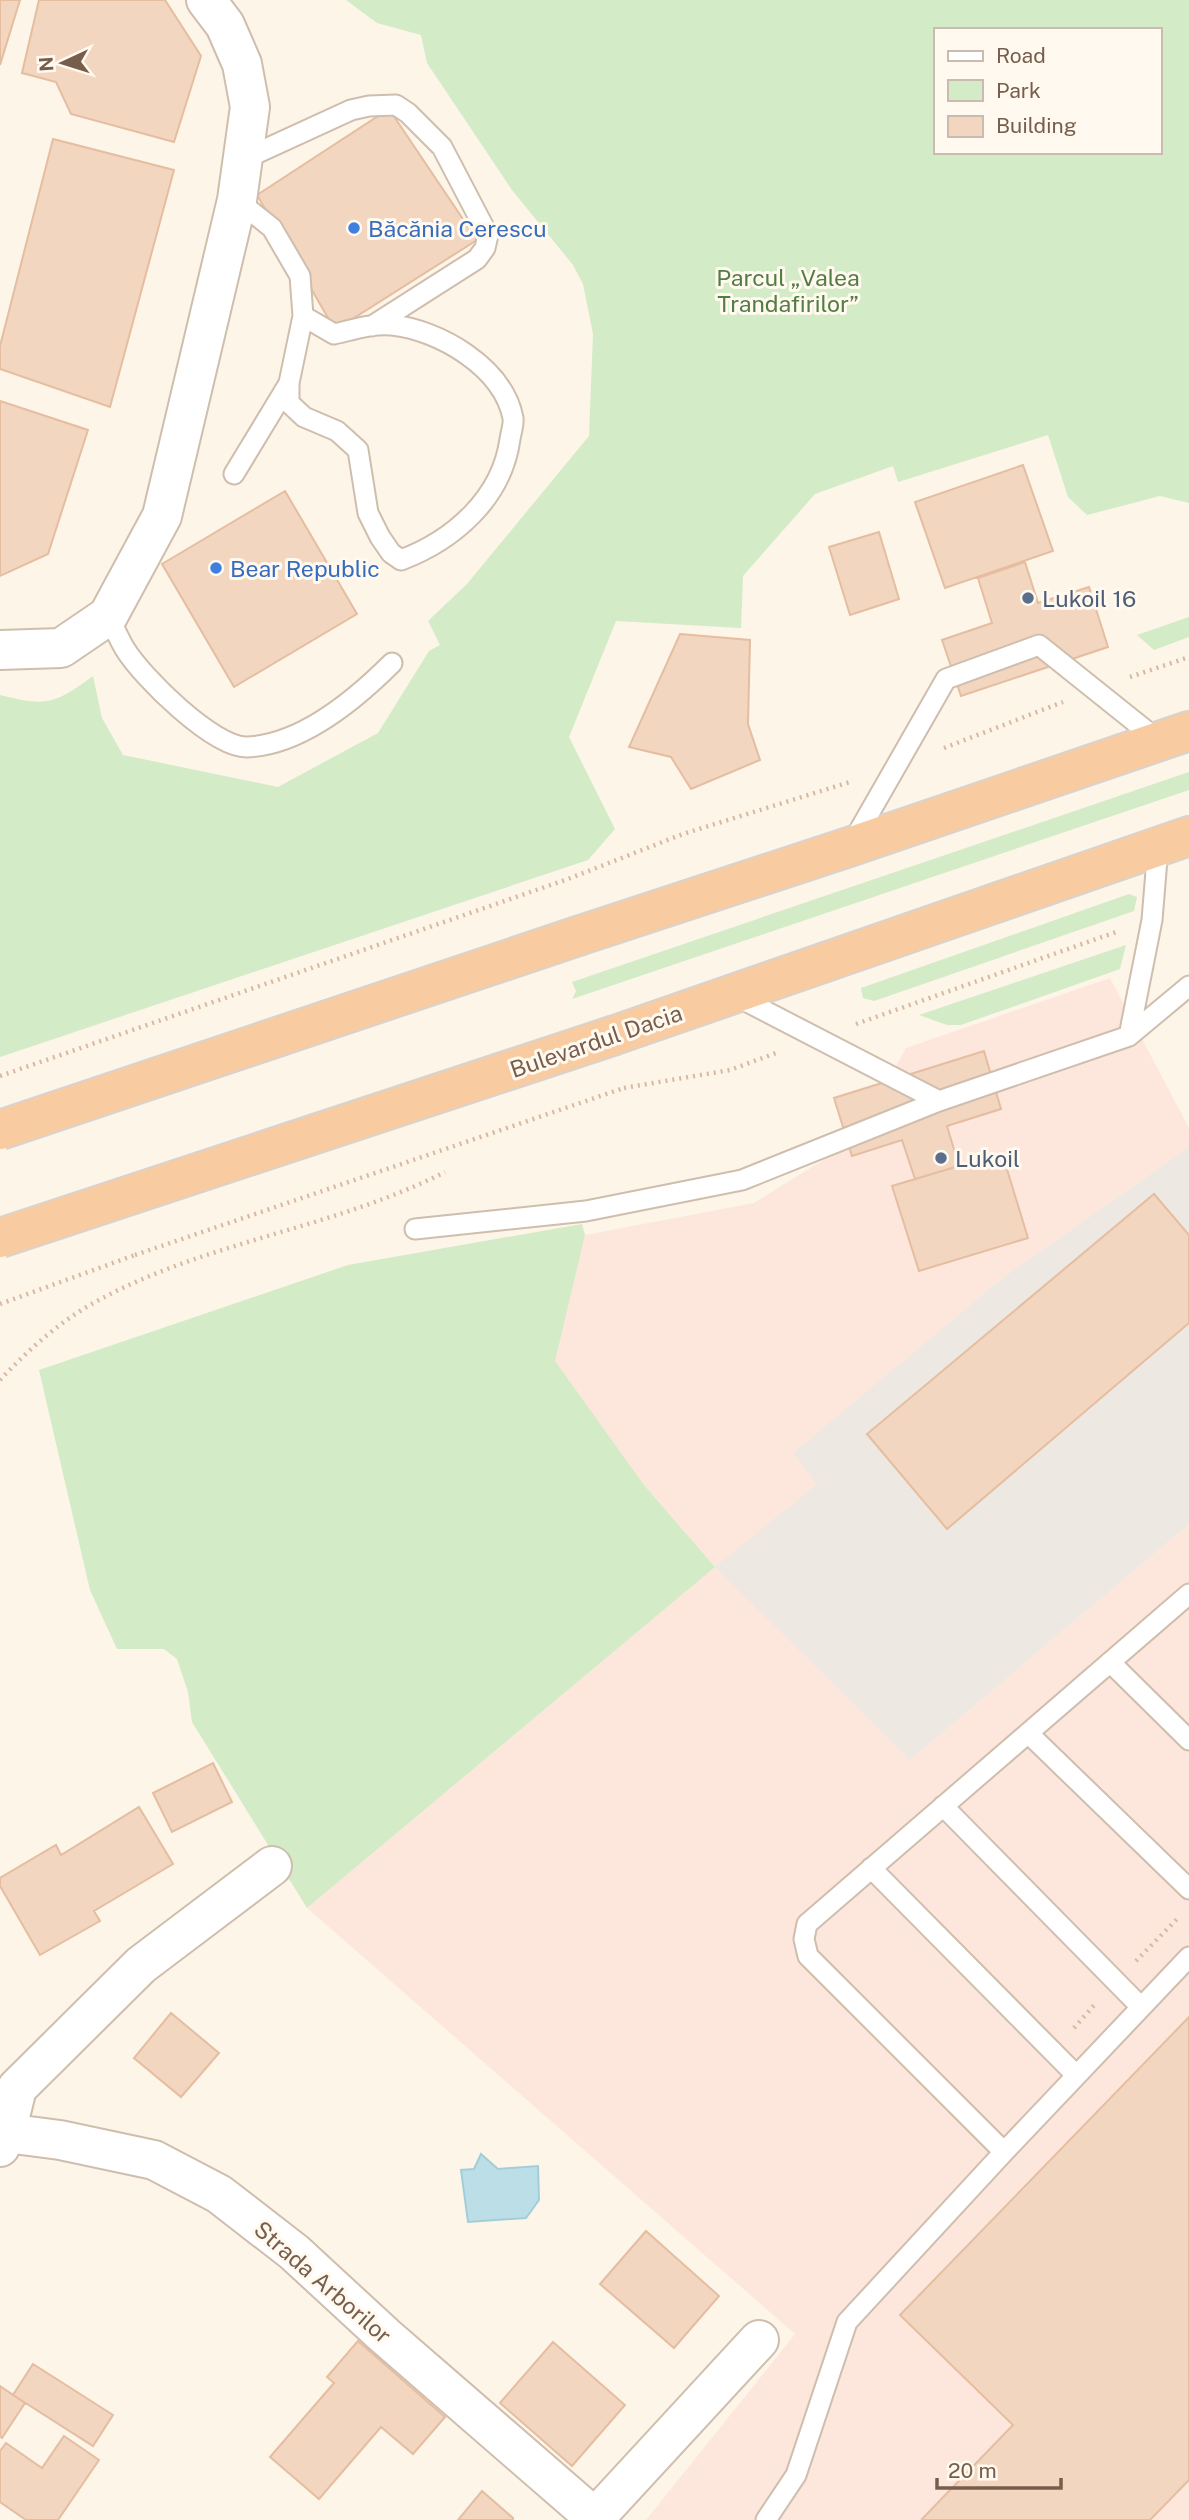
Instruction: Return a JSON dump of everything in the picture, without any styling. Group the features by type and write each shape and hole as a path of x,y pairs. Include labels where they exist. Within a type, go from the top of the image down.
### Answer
{"highway":[{"path":"0,1130 1174,736"},
{"name":"Bulevardul Dacia","path":"0,1238 615,1035 1173,841"}],"street":[{"path":"0,650 61,648 108,616 162,516 237,200 250,107 242,64 225,25 206,0"},
{"name":"Strada Arborilor","path":"272,1866 141,1965 17,2088 2,2135 60,2140 154,2160 219,2194 294,2252 384,2335 594,2519"},
{"path":"594,2519 759,2340"}],"lane":[{"path":"242,160 351,110 387,104 396,105 408,113 442,147 488,235 485,248 477,259 371,326"},
{"path":"237,200 272,228 300,276 303,316 289,383 289,403 304,416 337,431 358,450 369,513 380,537 391,553 401,560 416,554 474,514 500,478 509,449 513,419 498,384 484,367 468,356 418,330 389,325 334,334 303,316"},
{"path":"234,474 289,383"},
{"path":"108,616 126,651 183,712 216,737 244,747 276,743 326,718 365,690 391,663"},
{"path":"849,847 946,679 1039,645 1174,736"},
{"path":"1120,1039 1173,841"},
{"path":"415,1230 586,1211 742,1180 939,1101 1120,1039 1189,986"},
{"path":"734,994 939,1101"},
{"path":"1004,2152 808,1956 804,1939 807,1924 1189,1594"},
{"path":"1110,1662 1189,1740"},
{"path":"1028,1733 1189,1889"},
{"path":"943,1805 1141,2007"},
{"path":"871,1868 1076,2075"},
{"path":"766,2520 796,2475 847,2322 1189,1957"}],"path":[{"path":"0,1076 568,879"},
{"path":"0,1304 135,1255 624,1088 730,1070 1152,920"},
{"path":"0,1380 35,1344 98,1300 169,1267 378,1202 445,1172"}],"shaded area":[{"path":"1110,978 1189,1128 1189,1147 1005,1276 794,1453 817,1484 910,1760 1189,1524 1189,2520 646,2520 795,2334 307,1908 715,1567 644,1485 554,1361 585,1235 754,1203 854,1141 906,1048"},
{"path":"1189,1147 1189,1524 910,1760 715,1567 817,1484 793,1453 1005,1276"}],"green space":[{"name":"Parcul „Valea Trandafirilor”","path":"346,0 1189,0 1189,503 1160,496 1087,515 1068,497 1048,435 898,482 893,466 815,494 743,576 741,628 616,621 569,737 615,829 588,860 0,1057 0,695 29,701 50,700 69,692 93,676 102,718 123,755 278,787 378,733 429,651 440,645 428,621 467,584 589,436 593,334 583,284 573,265 512,190 427,63 421,35 377,23"},
{"path":"1189,617 1189,637 1154,650 1137,635"},
{"path":"1189,772 1189,790 572,999 576,991 572,982"},
{"path":"1129,894 1137,897 1134,911 874,1001 863,998 861,988"},
{"path":"1126,945 1120,969 961,1025 947,1025 919,1015"},
{"path":"582,1224 585,1235 555,1361 644,1485 715,1567 307,1908 192,1722 188,1692 177,1659 164,1649 117,1649 90,1590 39,1370 348,1265"}],"water":[{"path":"481,2154 498,2169 538,2166 539,2200 526,2218 468,2222 461,2170 474,2169"}],"building":[{"path":"0,0 20,0 0,65"},
{"path":"39,0 165,0 201,56 174,142 71,114 56,82 22,73"},
{"path":"389,109 477,240 335,330 257,195"},
{"path":"53,139 174,170 110,407 0,369 0,346"},
{"path":"0,401 88,430 48,554 0,576"},
{"path":"1023,465 1053,551 945,588 915,502"},
{"path":"285,491 357,614 234,687 162,564"},
{"path":"879,532 899,599 850,615 829,547"},
{"path":"1025,562 1038,603 1089,587 1108,647 961,696 942,640 992,623 978,578"},
{"path":"680,634 750,640 748,724 760,760 691,789 671,757 629,747"},
{"path":"984,1051 1001,1109 947,1126 959,1166 915,1179 902,1140 852,1156 834,1098"},
{"path":"1002,1153 1028,1238 919,1271 892,1186"},
{"path":"1154,1194 1189,1235 1189,1323 947,1529 867,1434"},
{"path":"213,1763 232,1802 172,1832 153,1793"},
{"path":"139,1807 173,1864 94,1911 100,1921 40,1955 0,1886 0,1878 56,1845 61,1855"},
{"path":"171,2013 219,2053 181,2097 134,2058"},
{"path":"1189,2017 1189,2480 1150,2520 922,2519 1013,2425 900,2315"},
{"path":"646,2231 719,2296 674,2348 600,2284"},
{"path":"358,2341 445,2417 413,2454 381,2427 319,2499 270,2457 334,2383 327,2377"},
{"path":"553,2342 625,2405 572,2466 500,2403"},
{"path":"33,2364 113,2415 93,2446 13,2395"},
{"path":"0,2386 25,2403 2,2438 0,2436"},
{"path":"64,2436 99,2460 58,2520 26,2520 0,2502 0,2451 6,2443 42,2468"},
{"path":"482,2491 513,2518 513,2520 458,2520"}],"place":[{"name":"Băcănia Cerescu","path":"354,228"},
{"name":"Bear Republic","path":"216,568"},
{"name":"Lukoil 16","path":"1028,598"},
{"name":"Lukoil","path":"941,1158"}]}
